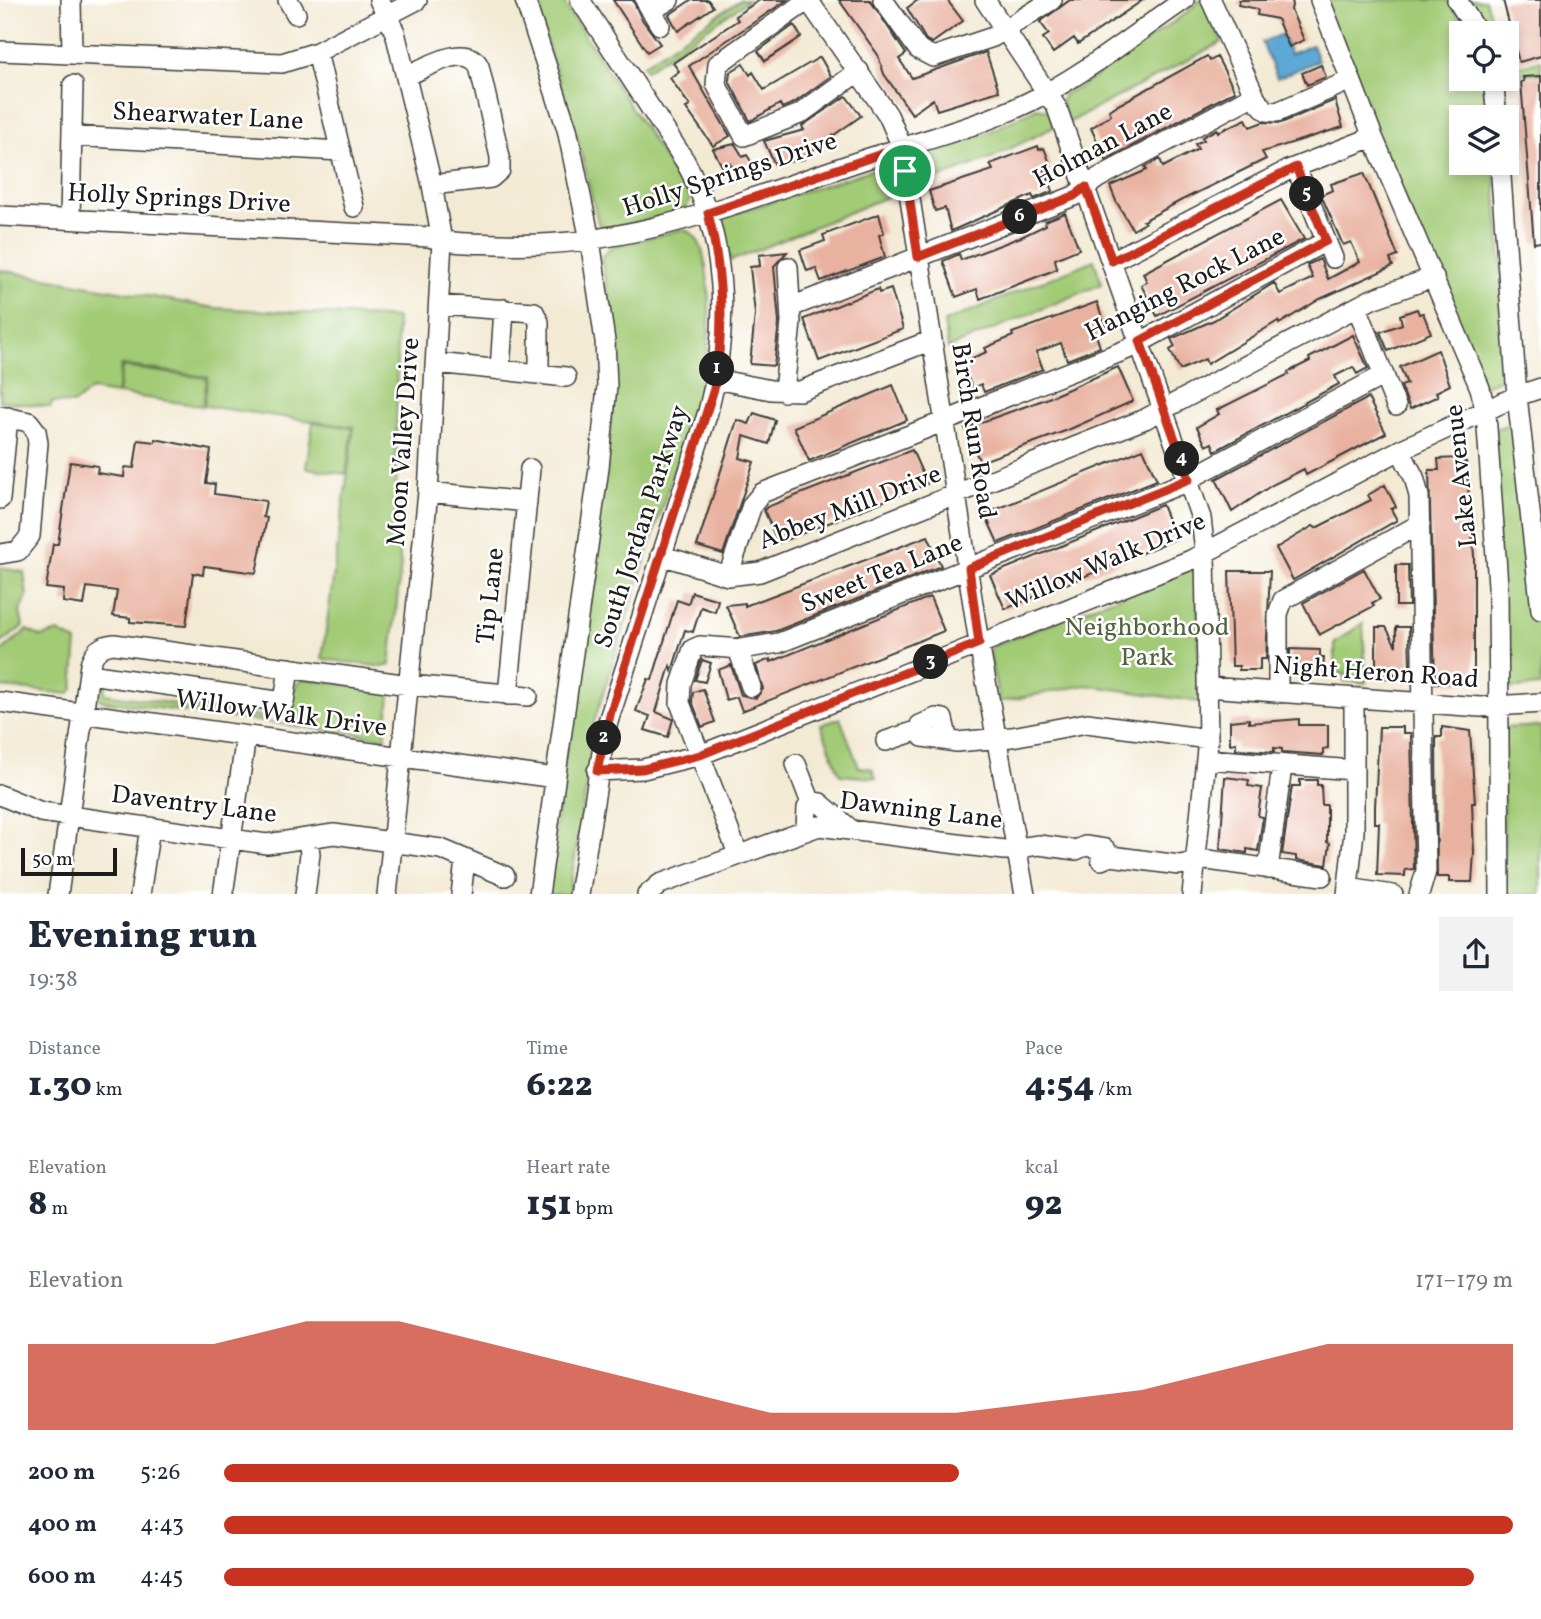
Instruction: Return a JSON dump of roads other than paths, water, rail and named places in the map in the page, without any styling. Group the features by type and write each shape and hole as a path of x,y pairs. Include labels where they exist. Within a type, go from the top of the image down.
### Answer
{"street":[{"path":"71,0 72,54"},
{"path":"0,51 259,64 293,60 317,52 383,8 416,0"},
{"name":"South Jordan Parkway","path":"525,0 567,129 590,240 605,341 607,386 599,468 539,894"},
{"name":"South Jordan Parkway","path":"579,894 597,771 611,711 715,379 722,321 721,280 708,213 685,161 580,0"},
{"path":"652,12 669,0"},
{"path":"808,0 718,64 716,84 744,136 800,114 859,71"},
{"name":"Birch Run Road","path":"808,0 888,115 902,147 979,643 1025,894"},
{"path":"883,0 918,49 929,57 942,55 1006,30 1052,0"},
{"path":"985,0 1048,91 1086,187 1201,518 1205,552 1208,739 1192,894"},
{"name":"Holly Springs Drive","path":"0,216 429,237 442,241 541,246 653,230 967,127 1048,91 1184,0"},
{"path":"1211,0 1261,107 1277,113 1351,80"},
{"name":"Lake Avenue","path":"1320,0 1373,137 1434,277 1486,410 1496,538 1500,894"},
{"path":"1457,0 1470,21"},
{"name":"Moon Valley Drive","path":"383,8 395,32 432,185 442,241 428,492 387,894"},
{"path":"317,52 354,207"},
{"path":"406,76 460,55 477,62 500,157 498,173 491,178 432,185"},
{"path":"70,219 73,85"},
{"name":"Holman Lane","path":"791,307 1074,196 1254,95"},
{"name":"Shearwater Lane","path":"72,136 341,150"},
{"path":"1112,261 1296,167 1373,137"},
{"name":"Hanging Rock Lane","path":"728,576 752,505 762,493 1140,341 1329,249 1296,167"},
{"path":"1501,175 1517,396 1538,558 1541,610"},
{"path":"784,392 791,307 788,267"},
{"name":"Abbey Mill Drive","path":"661,555 728,576 760,572 957,495 1164,409 1357,307 1388,292 1434,277"},
{"path":"440,304 531,311 537,315 539,374"},
{"path":"1357,307 1396,406"},
{"path":"500,370 504,309"},
{"path":"715,379 784,392 808,388 932,340"},
{"path":"437,363 566,377"},
{"name":"Sweet Tea Lane","path":"700,755 679,696 692,652 696,647 738,649 779,643 969,568 1189,479 1384,375"},
{"name":"Willow Walk Drive","path":"597,771 643,769 700,755 1205,552 1400,450 1517,396 1541,388"},
{"path":"0,499 4,416 29,422 36,431 38,443 30,536 18,551 0,554"},
{"path":"1400,450 1418,490 1420,524 1426,871 1419,894"},
{"name":"Tip Lane","path":"508,695 530,469"},
{"path":"428,492 527,502"},
{"path":"1278,693 1278,614 1283,600 1420,524"},
{"path":"58,894 89,674 94,654 103,646 114,644 409,685 528,696"},
{"path":"738,649 751,687"},
{"path":"89,674 284,702 289,668"},
{"name":"Night Heron Road","path":"1207,687 1499,706 1541,703"},
{"path":"1354,698 1354,843 1348,891 1392,894"},
{"name":"Willow Walk Drive","path":"0,702 555,778"},
{"path":"886,741 919,730 923,737 948,741 998,737 1087,723 1208,739"},
{"path":"223,894 246,736"},
{"path":"700,755 738,855"},
{"path":"1207,759 1354,771"},
{"path":"796,764 811,803"},
{"path":"1268,869 1282,766"},
{"name":"Daventry Lane","path":"1,799 32,810 231,839 277,844 339,834 447,850 505,876"},
{"path":"806,828 807,808 811,803"},
{"path":"811,803 820,803 849,829"},
{"name":"Dawning Lane","path":"647,894 655,887 806,828 826,826 1004,850 1039,845 1076,850 1081,857 1091,859 1105,860 1111,856 1179,865 1208,860 1322,876"},
{"path":"141,894 150,827"},
{"path":"305,894 310,854 308,839"},
{"path":"461,894 466,860"}],"water":[{"path":"1282,34 1290,54 1312,45 1318,61 1277,78 1262,42"}],"park label":[{"name":"Neighborhood Park","path":"1147,643"}]}
